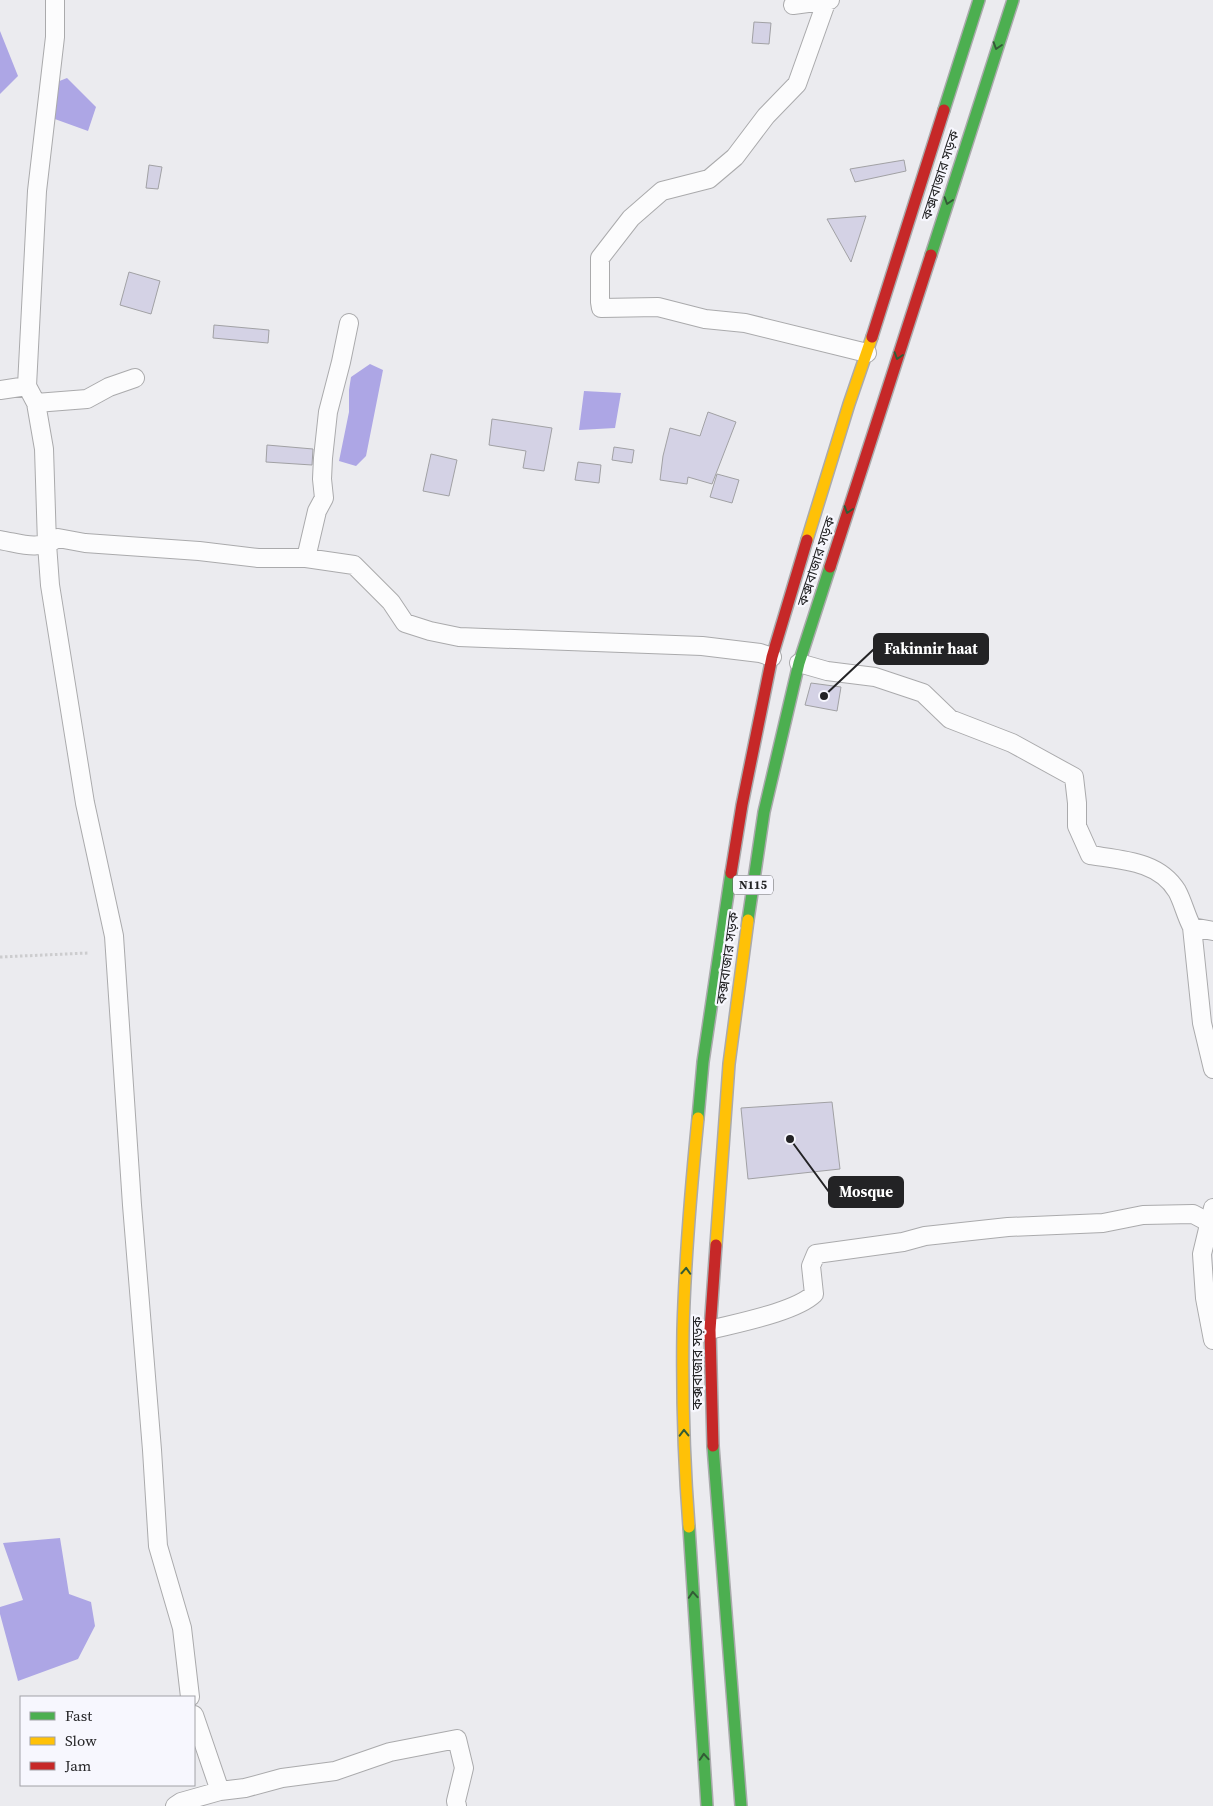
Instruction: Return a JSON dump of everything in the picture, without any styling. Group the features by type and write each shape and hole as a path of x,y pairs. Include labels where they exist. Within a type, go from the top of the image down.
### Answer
{"highway":[{"name":"কক্সবাজার সড়ক","path":"707,1806 684,1459 683,1330 690,1194 702,1062 720,934 742,805 772,657 849,404 867,353 979,0"},
{"name":"কক্সবাজার সড়ক","path":"741,1806 713,1457 710,1330 729,1064 745,937 764,812 799,663 1012,0"}],"street":[{"path":"55,0 55,37 37,191 27,386 36,404 44,449 50,585 85,803 114,936 158,1546 182,1628 190,1696"},
{"path":"793,5 828,0 796,84 766,116 735,157 709,179 662,191 631,218 600,258 601,308 658,307 705,319 745,323 867,353"},
{"path":"306,558 317,511 324,498 322,465 328,412 349,323"},
{"path":"36,404 87,399 109,387 135,378"},
{"path":"0,390 27,386"},
{"path":"0,540 34,546 47,544 58,538 84,543 200,551 258,558 306,558 354,565 391,602 405,623 430,632 459,637 702,646 760,653 772,657"},
{"path":"799,663 827,670 875,677 923,693 950,719 1012,743 1074,777 1077,826 1090,855 1134,862 1161,872 1177,892 1192,927 1202,1023 1213,1069"},
{"path":"1192,927 1213,931"},
{"path":"683,1330 710,1330 767,1315 807,1300 814,1294 811,1266 816,1254 903,1242 952,1232 1008,1227 1103,1223 1143,1215 1193,1214 1211,1216 1202,1254 1206,1298 1213,1340"},
{"path":"195,1718 220,1791"},
{"path":"175,1806 181,1802 220,1791 245,1788 282,1778 334,1772 390,1752 457,1739 464,1768 456,1801 457,1806"}],"path":[{"path":"0,957 88,953"}],"shaded area":[{"path":"0,31 18,76 0,94"},
{"path":"67,78 96,107 88,131 52,118 57,82"},
{"path":"370,364 383,370 366,456 356,466 339,461 349,412 351,377"},
{"path":"584,391 621,393 615,428 579,430"},
{"path":"60,1538 69,1594 91,1602 95,1626 78,1659 18,1681 0,1614 0,1607 23,1600 3,1543"}],"building":[{"path":"754,22 771,23 769,44 752,43"},
{"path":"904,160 906,171 855,182 850,169"},
{"path":"149,165 162,167 158,189 146,188"},
{"path":"866,216 851,262 827,219"},
{"path":"129,272 160,281 151,314 120,305"},
{"path":"214,325 269,330 268,343 213,338"},
{"path":"708,412 736,422 712,484 688,477 687,484 660,480 663,456 670,428 700,436"},
{"path":"492,419 552,428 544,471 523,468 526,451 489,445"},
{"path":"267,445 313,449 312,465 266,462"},
{"path":"614,447 634,450 632,463 612,460"},
{"path":"431,454 457,460 449,496 423,491"},
{"path":"578,462 601,465 599,483 575,480"},
{"path":"717,474 739,480 732,503 710,497"},
{"path":"811,683 841,687 837,711 805,705"},
{"path":"832,1102 840,1169 748,1179 741,1108"}],"traffic: fast":[{"path":"944,110 979,0"},
{"path":"931,255 1013,0"},
{"path":"748,920 764,812 799,663 830,567"},
{"path":"698,1118 703,1062 731,873"},
{"path":"713,1446 741,1806"},
{"path":"689,1527 707,1806"}],"traffic: slow":[{"path":"807,540 872,337"},
{"path":"716,1245 729,1064 748,920"},
{"path":"689,1527 684,1429 683,1330 685,1277 698,1118"}],"traffic: jam":[{"path":"872,337 944,110"},
{"path":"830,567 931,255"},
{"path":"731,873 742,805 772,657 807,540"},
{"path":"713,1446 710,1330 716,1245"}],"place":[{"name":"Fakinnir haat","path":"824,696"},
{"name":"Mosque","path":"790,1139"}]}
